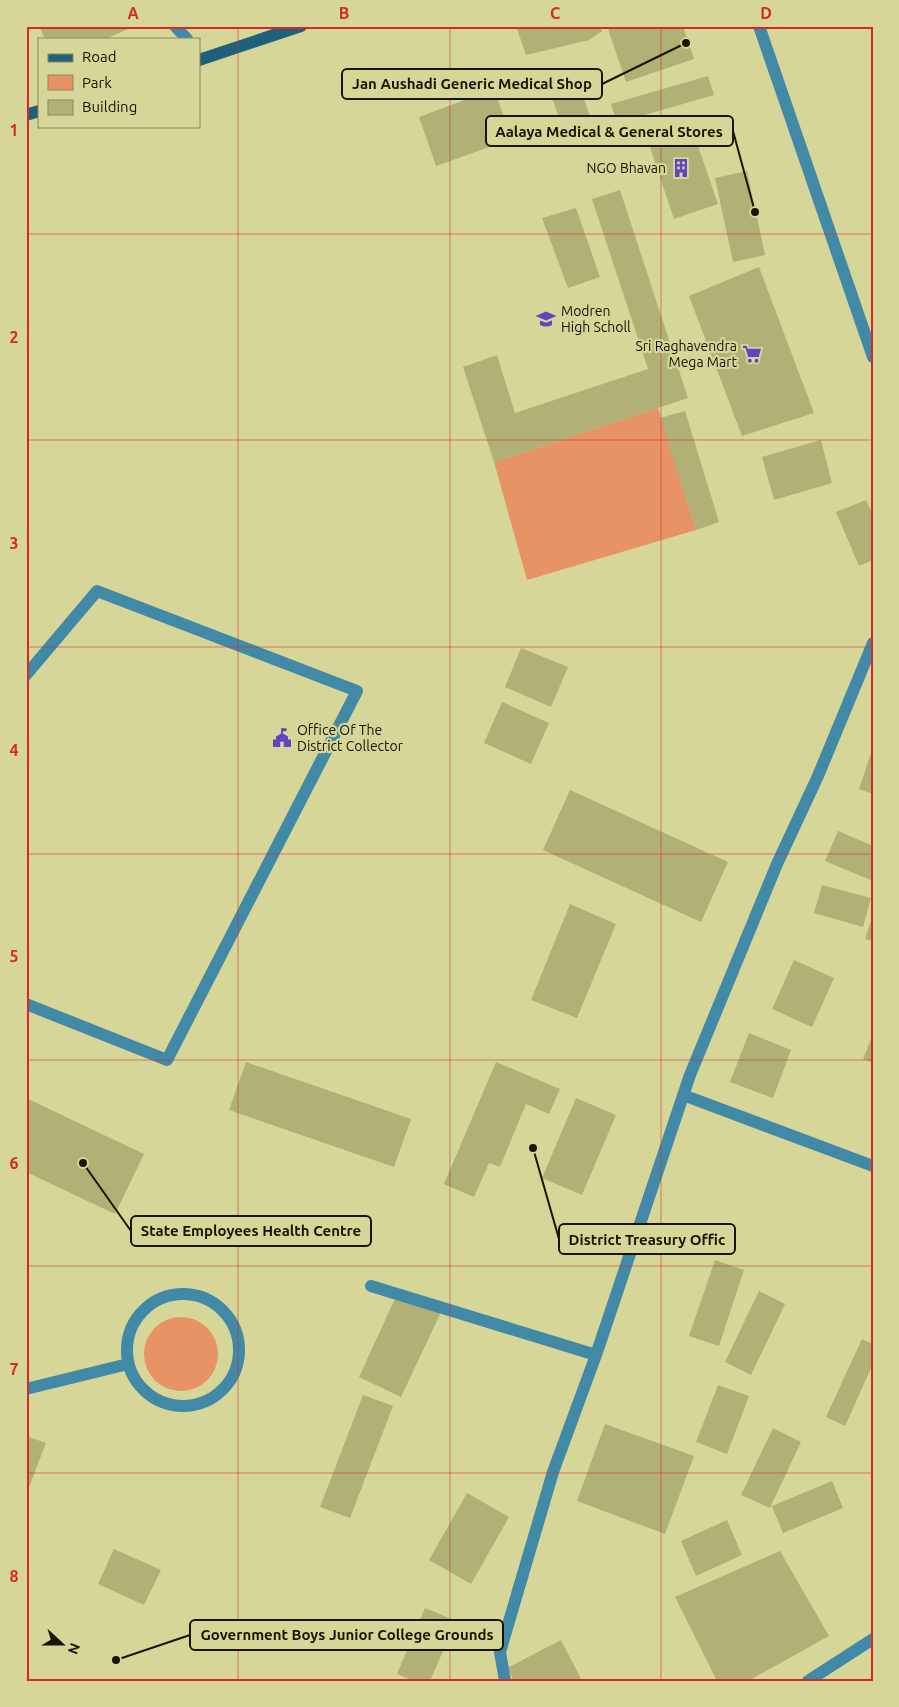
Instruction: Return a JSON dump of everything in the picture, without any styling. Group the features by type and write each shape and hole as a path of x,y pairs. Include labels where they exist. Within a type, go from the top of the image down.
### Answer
{"street":[{"path":"175,26 186,38"},
{"path":"201,56 300,26"},
{"path":"760,26 873,357"},
{"path":"26,115 38,111"},
{"path":"26,675 97,591 357,690 167,1060 26,1004"},
{"path":"505,1681 500,1652 553,1472 596,1356 683,1095 777,864 818,776 873,643"},
{"path":"683,1095 873,1166"},
{"path":"372,1286 596,1356"},
{"path":"191,1293 211,1300 228,1315 238,1335 239,1357 232,1378 218,1394 198,1405 176,1406 154,1399 138,1384 128,1364 127,1342 134,1321 149,1305 168,1294 191,1293"},
{"path":"26,1389 128,1364"},
{"path":"808,1681 873,1639"}],"green space":[{"path":"658,408 696,530 527,580 494,462"},
{"path":"181,1317 195,1320 207,1328 215,1340 218,1354 215,1368 207,1380 195,1388 181,1391 167,1388 155,1380 147,1368 144,1354 147,1340 155,1328 167,1320"}],"building":[{"path":"39,26 135,26 107,38 45,38"},
{"path":"516,26 601,26 602,31 589,40 526,55"},
{"path":"607,26 683,26 694,59 626,82"},
{"path":"576,76 595,131 567,141 548,86"},
{"path":"708,76 714,95 617,123 611,104"},
{"path":"494,89 512,139 436,166 419,117"},
{"name":"NGO Bhavan","path":"688,117 718,204 674,219 645,132"},
{"path":"747,171 765,255 733,262 715,178"},
{"path":"620,190 688,398 494,462 463,367 497,355 515,413 648,369 592,199"},
{"path":"576,208 600,277 568,288 542,218"},
{"name":"Sri Raghavendra Mega Mart","path":"759,267 814,413 742,436 689,296"},
{"path":"685,411 719,522 696,530 660,418"},
{"path":"821,440 832,483 774,500 762,457"},
{"path":"866,500 873,515 873,560 859,566 836,512"},
{"path":"521,648 568,667 551,707 505,687"},
{"path":"502,702 549,723 531,764 484,743"},
{"path":"873,750 873,794 859,789"},
{"path":"570,790 728,862 701,922 543,850"},
{"path":"838,831 873,846 873,881 825,861"},
{"path":"822,885 871,898 863,927 814,913"},
{"path":"570,904 616,924 577,1018 531,1000"},
{"path":"873,918 873,941 865,939"},
{"path":"794,960 834,978 812,1027 772,1009"},
{"path":"749,1033 791,1050 773,1098 730,1082"},
{"path":"873,1034 873,1063 863,1059"},
{"path":"246,1062 411,1119 394,1167 229,1110"},
{"path":"496,1062 560,1089 549,1114 526,1104 500,1167 489,1163 474,1197 444,1184"},
{"path":"26,1098 144,1154 115,1214 26,1172"},
{"path":"576,1098 616,1115 582,1195 542,1178"},
{"path":"715,1260 744,1270 719,1346 689,1336"},
{"path":"399,1290 442,1310 401,1397 359,1377"},
{"path":"759,1291 785,1304 751,1375 725,1362"},
{"path":"862,1339 873,1344 873,1364 845,1426 826,1417"},
{"path":"718,1385 749,1396 727,1454 696,1442"},
{"path":"363,1395 393,1406 350,1518 320,1507"},
{"path":"605,1424 694,1456 665,1534 577,1501"},
{"path":"773,1428 801,1442 770,1508 741,1495"},
{"path":"26,1436 46,1443 26,1495"},
{"path":"832,1481 843,1508 783,1533 772,1506"},
{"path":"467,1493 509,1517 471,1584 429,1560"},
{"path":"727,1520 742,1555 696,1576 681,1541"},
{"path":"114,1549 161,1570 144,1605 98,1584"},
{"path":"780,1551 829,1636 748,1681 717,1681 675,1597"},
{"path":"425,1608 456,1621 430,1681 414,1681 397,1674"},
{"path":"561,1640 582,1681 514,1681 507,1668"}],"place":[{"name":"Jan Aushadi Generic Medical Shop","path":"686,43"},
{"name":"NGO Bhavan","path":"681,168"},
{"name":"Aalaya Medical & General Stores","path":"755,212"},
{"name":"Modren High Scholl","path":"546,319"},
{"name":"Sri Raghavendra Mega Mart","path":"752,354"},
{"name":"Office Of The District Collector","path":"282,738"},
{"name":"District Treasury Offic","path":"533,1148"},
{"name":"State Employees Health Centre","path":"83,1163"},
{"name":"Government Boys Junior College Grounds","path":"116,1660"}]}
